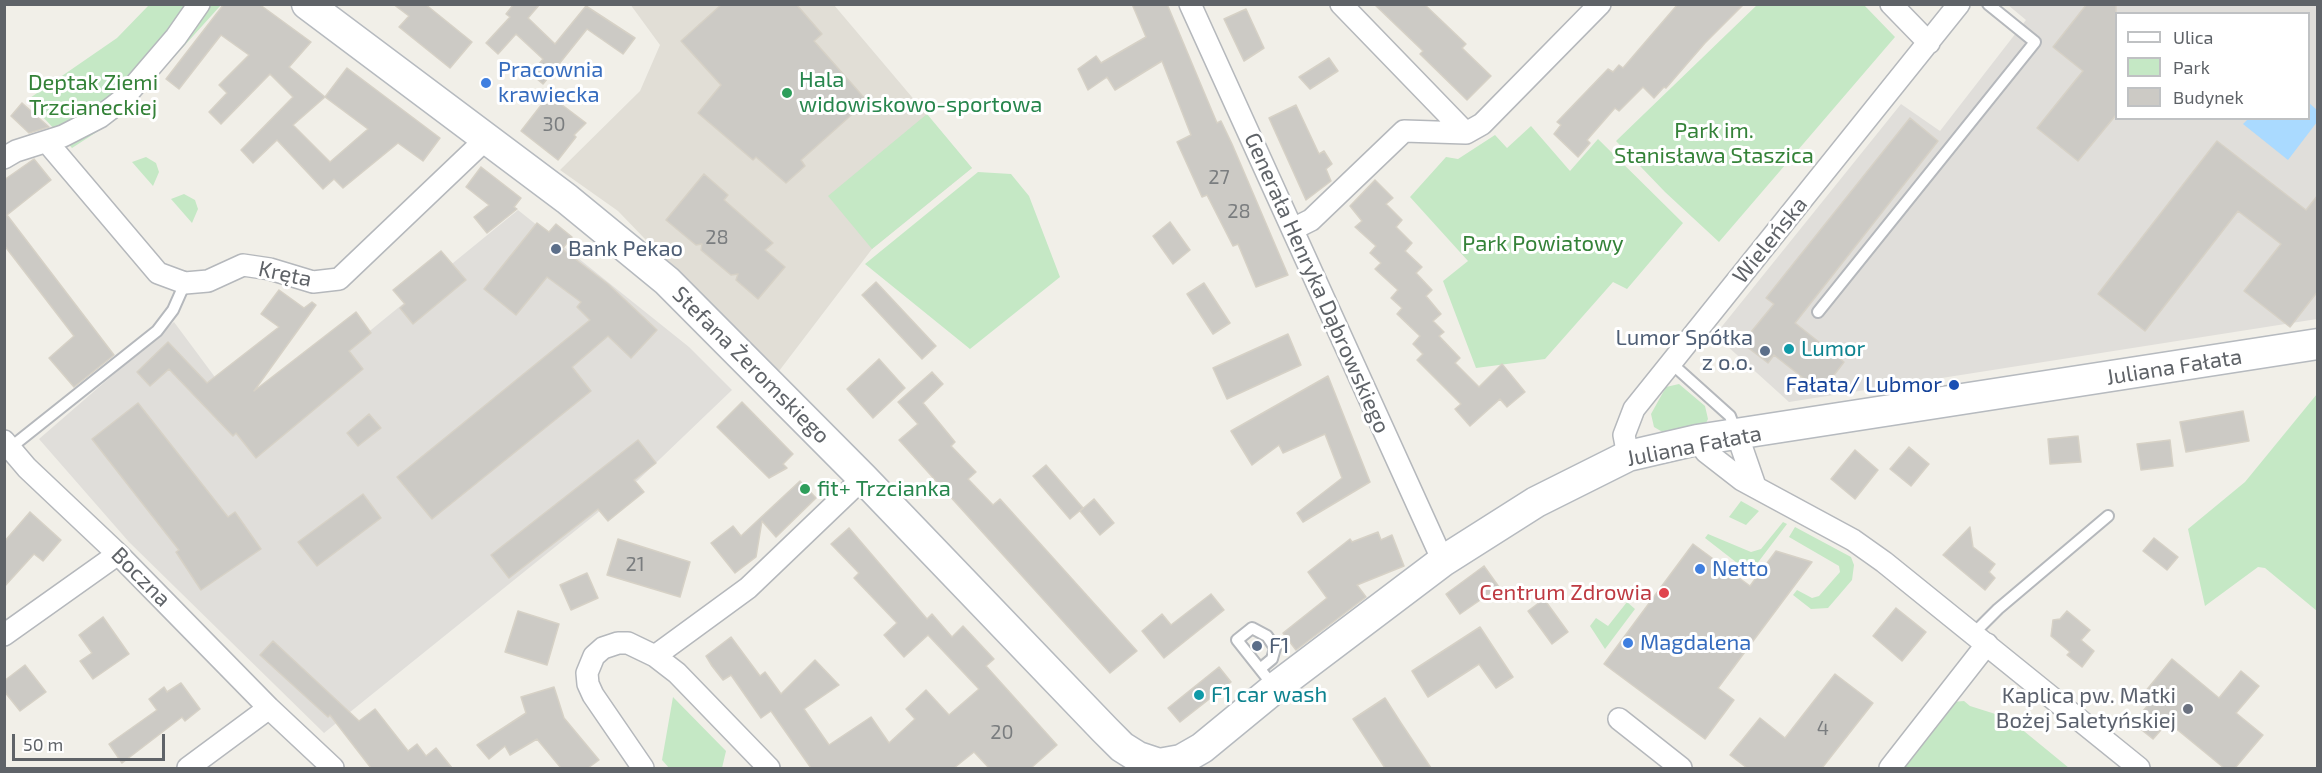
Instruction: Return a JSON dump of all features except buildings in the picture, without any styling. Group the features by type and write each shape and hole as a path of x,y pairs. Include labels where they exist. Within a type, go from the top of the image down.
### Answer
{"main road":[{"name":"Stefana Żeromskiego","path":"307,4 612,234 667,281 863,478 1122,747 1159,766"},
{"name":"Juliana Fałata","path":"1159,766 1181,760 1202,748 1267,679 1443,561 1536,502 1628,456 1697,440 2318,344"}],"street":[{"path":"4,158 16,151 50,146 100,117 122,100 176,37 199,4"},
{"name":"Generała Henryka Dąbrowskiego","path":"1190,4 1443,561"},
{"path":"1341,4 1466,133"},
{"path":"1293,229 1311,220 1404,131 1466,133 1482,124 1600,4"},
{"path":"1891,4 1929,43"},
{"name":"Wieleńska","path":"1628,456 1623,435 1634,409 1959,4"},
{"name":"Kręta","path":"185,283 208,281 243,265 270,269 313,282 339,279 486,139"},
{"path":"50,146 158,273 185,283"},
{"path":"1737,434 1755,486"},
{"path":"1697,440 1706,452 1725,467 1781,504 1853,540 1981,638 2139,768"},
{"name":"Boczna","path":"7,445 269,708 333,768"},
{"path":"655,656 748,588 863,478"},
{"path":"4,635 118,554"},
{"path":"1890,768 1981,638"},
{"path":"643,768 592,695 587,673 594,656 608,645 628,643 655,656 677,673 769,768"},
{"path":"188,768 269,708"},
{"path":"1618,719 1681,768"}],"lane":[{"path":"1818,312 2035,42 1988,4"},
{"name":"Boczna","path":"7,445 157,331 173,310 185,283"},
{"path":"1671,363 1730,416 1737,434"},
{"path":"1981,638 1998,609 2108,516"}],"shaded area":[{"path":"630,4 834,5 972,168 872,249 776,375 618,211 560,170 640,91 660,45"},
{"path":"2008,5 2317,5 2317,319 1789,402 1715,335 1901,104 1940,131 2026,20"},
{"path":"518,210 689,347 732,390 637,481 324,733 129,542 39,439 174,322 252,427"}],"green space":[{"name":"Deptak Ziemi Trzcianeckiej","path":"149,5 221,5 120,117 72,148 27,100 117,38"},
{"name":"Park im. Stanisława Staszica","path":"1757,5 1864,5 1895,37 1719,242 1665,192 1616,141"},
{"path":"927,114 972,168 872,249 828,196"},
{"name":"Park Powiatowy","path":"1531,126 1570,171 1598,139 1683,223 1627,289 1613,282 1545,359 1476,368 1443,281 1468,261 1410,197 1446,157 1458,159 1495,135 1507,148"},
{"path":"146,157 156,163 159,172 153,186 132,162"},
{"path":"978,172 1011,174 1029,196 1060,277 970,349 865,264"},
{"path":"184,194 195,200 198,209 192,223 171,199"},
{"path":"1679,384 1705,406 1708,419 1704,427 1666,434 1654,427 1651,414 1666,387"},
{"path":"2317,394 2317,611 2265,568 2258,567 2205,606 2188,529 2245,482"},
{"path":"1741,501 1759,511 1746,525 1729,517"},
{"path":"1783,522 1787,524 1750,573 1705,538 1708,534 1751,552 1761,549"},
{"path":"1795,527 1851,557 1854,565 1852,580 1828,608 1811,609 1793,595 1797,590 1812,598 1819,596 1840,572 1839,566 1789,537"},
{"path":"1627,602 1635,609 1605,649 1590,626 1596,618 1608,626"},
{"path":"673,697 726,751 722,768 669,768 662,760"},
{"path":"1964,701 1970,706 2008,718 2069,768 1900,768 1952,702"}],"water":[{"path":"2310,104 2317,110 2317,122 2288,160 2243,124 2247,120 2310,120"}],"place":[{"name":"Pracownia krawiecka","path":"486,83"},
{"name":"Hala widowiskowo-sportowa","path":"787,93"},
{"name":"Bank Pekao","path":"556,249"},
{"name":"Lumor","path":"1789,349"},
{"name":"Lumor Spółka z o.o.","path":"1765,351"},
{"name":"Fałata/ Lubmor","path":"1954,385"},
{"name":"fit+ Trzcianka","path":"805,489"},
{"name":"Netto","path":"1700,569"},
{"name":"Centrum Zdrowia","path":"1664,593"},
{"name":"Magdalena","path":"1628,643"},
{"name":"F1","path":"1257,646"},
{"name":"F1 car wash","path":"1199,695"},
{"name":"Kaplica pw. Matki Bożej Saletyńskiej","path":"2188,709"}]}
